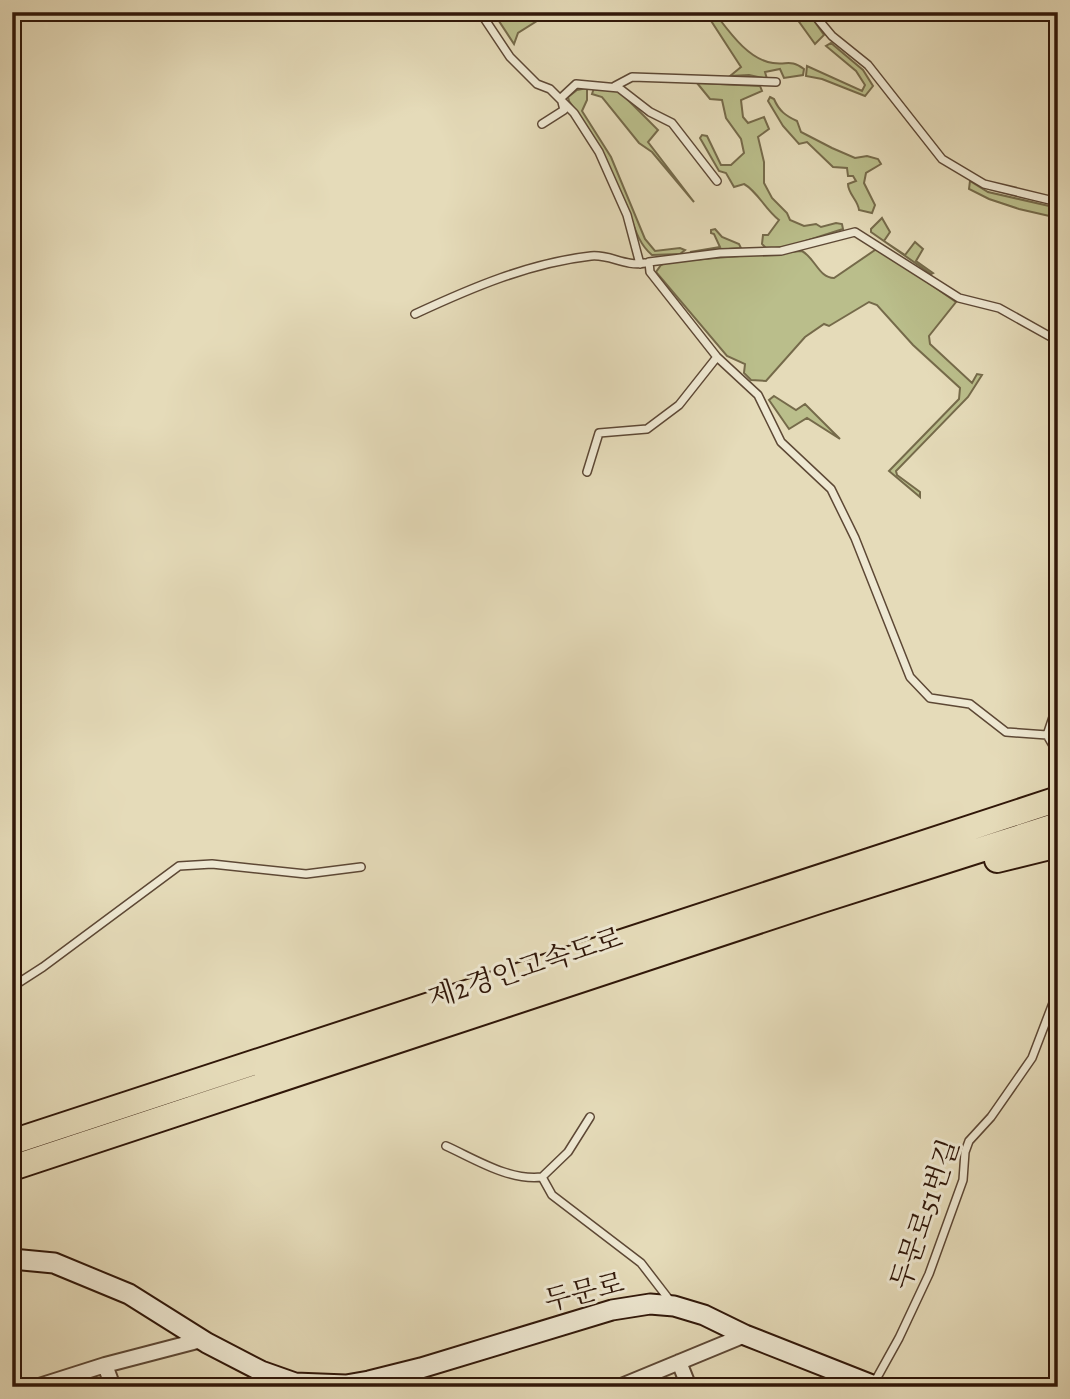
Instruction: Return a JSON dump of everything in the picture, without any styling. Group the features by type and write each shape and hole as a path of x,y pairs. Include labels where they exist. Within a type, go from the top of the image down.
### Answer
{"highway":[{"name":"제2경인고속도로","path":"12,1142 1058,799"},
{"name":"제2경인고속도로","path":"12,1168 819,901 1058,825"},
{"path":"819,901 1058,845"}],"street":[{"name":"두문로","path":"12,1259 54,1263 129,1294 201,1340 295,1385 346,1386 421,1368 612,1310 650,1304 674,1306 704,1315 745,1335 874,1386"},
{"path":"619,1387 745,1335"},
{"path":"36,1387 201,1340"},
{"path":"679,1362 689,1387"},
{"path":"106,1365 113,1387"}],"lane":[{"path":"480,12 510,57 537,84 550,89 561,98 574,113 598,152 627,215 640,264"},
{"path":"812,12 832,36 868,65 942,159 984,184 1058,202"},
{"path":"613,87 632,77 776,82"},
{"path":"561,98 576,84 619,88 650,112 672,123 716,181"},
{"path":"542,124 564,110 561,98"},
{"path":"415,314 458,294 528,268 595,256 631,265 720,253 781,251 855,232 959,298 999,308 1058,341"},
{"path":"649,262 650,272 717,357 758,395 781,442 831,489 855,538 911,677 930,698 970,704 1006,732 1047,735 1058,729"},
{"path":"587,472 599,433 647,429 679,405 717,357"},
{"path":"1058,702 1047,735 1058,754"},
{"path":"12,987 179,866 212,864 306,874 361,867"},
{"name":"두문로51번길","path":"874,1386 929,1274 963,1180 965,1152 969,1141 991,1117 1032,1058 1058,990"},
{"path":"446,1146 511,1175 529,1179 542,1177 568,1152 590,1117"},
{"path":"542,1177 552,1195 641,1264 674,1306"}],"green space":[{"path":"493,12 588,12 574,17 545,16 518,33 514,44"},
{"path":"714,12 739,43 755,56 773,63 795,64 804,69 803,75 784,78 780,69 765,72 767,79 749,75 730,76 741,67 706,13"},
{"path":"792,12 808,12 824,35 815,44"},
{"path":"831,43 863,70 873,86 865,96 822,79 806,76 807,66 862,91 865,85 856,71 826,46"},
{"path":"697,83 760,86 762,91 741,100 743,117 748,123 764,117 769,129 758,137 764,162 764,183 772,198 787,213 790,220 804,226 842,224 843,229 790,246 767,249 762,244 763,235 768,235 779,220 749,187 744,184 734,187 726,173 719,171 700,138 702,135 707,136 721,165 731,165 744,153 741,139 726,118 722,100 710,99"},
{"path":"587,88 587,100 582,111 611,157 645,239 655,251 680,248 685,250 680,254 652,255 642,244 606,162 569,101 568,97 577,90"},
{"path":"594,88 619,91 658,130 648,142 694,202 652,152 639,143 602,97 592,94"},
{"path":"770,97 783,113 797,121 801,132 855,158 867,156 878,159 881,164 866,173 864,183 875,205 872,213 859,210 848,184 856,181 853,176 848,176 847,168 833,167 807,142 799,144 783,126 768,101"},
{"path":"970,181 988,192 1058,208 1058,218 989,199 969,189"},
{"path":"882,218 890,232 884,241 905,255 915,242 923,249 916,261 933,273 931,274 871,232"},
{"path":"715,229 722,237 739,244 741,248 690,252 720,247 711,233 711,230"},
{"path":"875,250 881,250 956,302 929,336 930,344 972,383 977,374 982,375 968,397 896,471 897,475 920,492 920,497 889,471 959,399 960,388 913,345 877,305 869,302 829,326 824,324 805,337 766,381 751,380 744,373 745,364 727,356 656,272 667,262 802,251 824,275 834,278"},
{"path":"774,396 796,410 805,404 840,439 807,418 789,429 769,400"}]}
